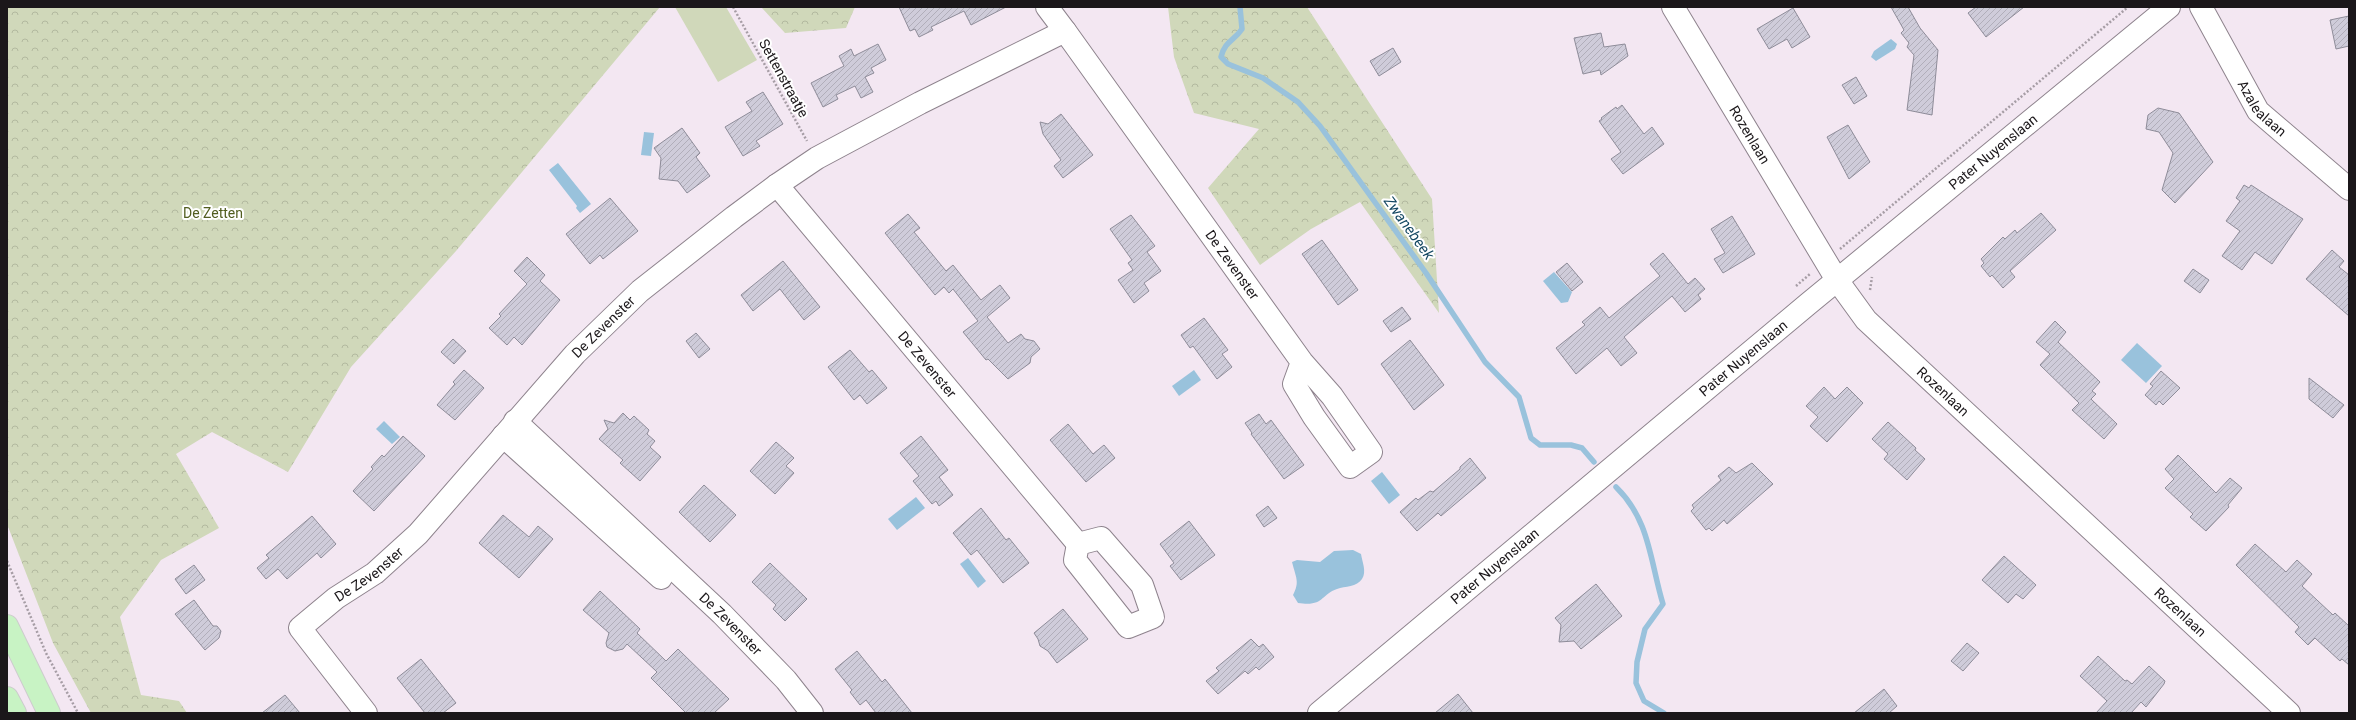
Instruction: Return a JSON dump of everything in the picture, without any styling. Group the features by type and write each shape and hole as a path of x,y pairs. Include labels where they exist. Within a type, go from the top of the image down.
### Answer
{"main road":[{"path":"7,626 49,713"},
{"path":"7,698 15,713"}],"street":[{"name":"De Zevenster","path":"1047,7 1066,31 1302,362"},
{"name":"Rozenlaan","path":"1673,7 1836,280 1866,320 2290,713"},
{"name":"Pater Nuyenslaan","path":"1320,713 1836,280 2169,7"},
{"name":"Azalealaan","path":"2201,7 2258,111 2349,189"},
{"name":"De Zevenster","path":"366,713 300,628 336,598 375,573 418,534 575,354 640,291 777,185 817,158 920,103 1066,31"},
{"name":"De Zevenster","path":"777,185 1078,544"},
{"name":"De Zevenster","path":"509,428 651,558 722,614 780,685 812,713"},
{"name":"De Zevenster","path":"780,685 793,713"}],"path":[{"name":"Settenstraatje","path":"732,7 817,158"},
{"path":"1795,287 2128,7"},
{"path":"1850,240 1869,266 1872,275 1870,297"},
{"path":"7,562 46,653 78,713"}],"green space":[{"name":"De Zetten","path":"7,7 660,7 456,251 351,367 288,472 212,432 176,454 219,528 161,560 120,617 141,695 179,701 187,713 91,713 53,643 7,524"},
{"path":"675,7 726,7 757,60 718,82"},
{"path":"761,7 855,7 846,28 785,33"},
{"path":"1168,7 1307,7 1432,199 1439,313 1360,202 1311,229 1260,265 1208,188 1259,129 1194,113 1174,57"}],"water":[{"path":"1891,39 1897,44 1895,49 1876,61 1871,57 1874,51"},
{"path":"644,132 654,133 651,156 641,155"},
{"path":"558,163 591,204 580,213 576,208 577,206 549,170"},
{"path":"1554,272 1572,292 1568,302 1561,303 1543,281"},
{"path":"2137,343 2162,366 2146,383 2121,360"},
{"path":"1194,370 1201,380 1179,396 1172,386"},
{"path":"384,421 400,437 392,444 376,429"},
{"path":"1382,472 1400,495 1389,504 1371,481"},
{"path":"916,497 925,508 897,530 888,519"},
{"path":"1353,550 1361,554 1363,563 1364,573 1360,582 1332,591 1317,602 1306,604 1298,603 1293,595 1297,583 1292,562 1297,560 1320,562 1334,551"},
{"path":"968,558 986,581 978,588 960,564"}],"building":[{"path":"899,7 1006,7 971,25 964,11 931,27 933,30 919,37 915,29 910,31"},
{"path":"1891,7 1908,7 1920,28 1938,50 1932,115 1907,110 1914,55 1907,47 1909,43 1901,33 1904,30"},
{"path":"1976,7 2024,7 1986,37 1968,13"},
{"path":"1793,8 1810,37 1792,48 1787,39 1769,49 1757,29"},
{"path":"2349,16 2349,46 2336,49 2330,20"},
{"path":"1601,33 1604,47 1625,44 1628,56 1601,75 1600,70 1583,74 1574,38"},
{"path":"878,44 886,60 871,68 874,73 865,77 873,92 861,98 855,86 836,95 838,99 823,107 811,83 844,66 839,56 851,49 854,56"},
{"path":"1393,48 1401,62 1379,76 1370,61"},
{"path":"1856,77 1867,96 1854,104 1842,85"},
{"path":"763,92 783,124 756,141 760,146 743,156 725,127 752,111 746,102"},
{"path":"1622,105 1644,134 1652,127 1664,144 1623,174 1611,159 1621,152 1599,121 1616,107 1617,109"},
{"path":"2158,108 2179,113 2213,162 2175,203 2162,190 2173,153 2159,132 2146,129 2148,115"},
{"path":"1061,114 1093,155 1063,178 1054,166 1061,160 1043,134 1040,122 1048,124"},
{"path":"1848,125 1870,162 1849,179 1827,137"},
{"path":"682,128 700,153 696,157 710,176 687,193 678,181 659,179 661,158 654,148"},
{"path":"2244,185 2249,188 2251,185 2303,219 2272,264 2255,252 2242,270 2222,256 2240,231 2226,221 2240,201 2236,198"},
{"path":"610,198 638,231 603,259 600,255 590,264 566,234"},
{"path":"2041,213 2056,230 2010,271 2015,277 2003,288 1992,275 1990,277 1981,266 1984,263 1981,259 2003,237 2005,239 2015,230 2017,233"},
{"path":"908,214 920,228 914,232 946,271 953,265 981,300 1000,285 1010,298 987,317 1008,343 1021,334 1025,339 1034,341 1040,349 1031,357 1030,363 1008,379 988,359 986,360 963,332 978,321 953,289 949,293 944,287 935,295 885,233"},
{"path":"1131,215 1155,246 1147,252 1161,271 1144,283 1149,291 1134,303 1118,280 1133,270 1128,263 1132,260 1110,229"},
{"path":"1732,216 1755,254 1723,273 1714,259 1725,253 1711,229"},
{"path":"1322,240 1358,290 1338,305 1302,254"},
{"path":"2332,250 2344,261 2339,267 2349,275 2349,316 2306,279"},
{"path":"1663,253 1688,284 1695,278 1705,289 1698,295 1701,299 1685,312 1672,296 1624,337 1637,353 1621,366 1607,348 1576,374 1556,348 1585,325 1582,322 1600,307 1609,318 1660,276 1650,264"},
{"path":"527,257 545,275 540,281 560,300 522,345 514,337 507,345 489,328 501,316 499,314 527,284 514,271"},
{"path":"783,261 820,307 804,320 780,289 753,311 741,295"},
{"path":"1567,263 1583,282 1572,291 1556,272"},
{"path":"2193,269 2209,280 2200,293 2184,281"},
{"path":"1402,307 1411,319 1391,332 1383,321"},
{"path":"1204,318 1228,350 1222,354 1232,367 1217,379 1193,346 1190,348 1181,335"},
{"path":"2055,321 2066,332 2058,342 2100,382 2092,391 2096,394 2091,399 2117,424 2104,439 2072,410 2079,403 2040,365 2050,354 2036,342"},
{"path":"696,333 710,349 699,358 686,341"},
{"path":"453,339 466,351 454,364 441,352"},
{"path":"1410,340 1444,385 1414,410 1381,364"},
{"path":"850,350 869,372 872,370 887,388 867,404 860,395 854,400 828,367"},
{"path":"464,370 484,388 455,420 437,405 455,384 453,382"},
{"path":"2161,371 2180,388 2163,405 2159,401 2156,405 2145,395 2153,386 2150,384"},
{"path":"2309,378 2344,405 2333,418 2309,399"},
{"path":"1824,387 1835,399 1847,387 1863,403 1827,442 1810,426 1818,417 1806,406"},
{"path":"623,413 630,420 634,416 649,430 647,434 655,441 650,447 661,457 640,481 620,463 623,460 599,439 608,429 604,420 614,423"},
{"path":"1259,414 1266,424 1271,420 1304,465 1284,479 1251,434 1252,433 1245,423"},
{"path":"1888,422 1916,448 1915,450 1925,459 1907,480 1884,459 1888,454 1872,439"},
{"path":"1068,424 1093,454 1104,445 1115,458 1086,482 1050,440"},
{"path":"403,436 425,456 374,511 353,491 373,469 371,467 382,455 384,457"},
{"path":"921,436 948,470 939,477 953,495 939,506 936,501 932,504 913,481 919,476 900,453"},
{"path":"776,442 794,458 786,466 794,473 775,494 750,471"},
{"path":"2178,455 2216,493 2230,478 2242,488 2228,505 2229,507 2206,531 2190,517 2193,514 2165,488 2174,479 2165,469"},
{"path":"1470,458 1486,478 1441,516 1438,513 1417,531 1400,512 1416,498 1418,500 1430,491 1433,492 1460,469 1460,467"},
{"path":"1752,463 1773,484 1727,524 1724,520 1712,531 1709,528 1706,530 1691,511 1694,508 1692,505 1721,480 1718,476 1729,467 1736,473"},
{"path":"704,485 736,515 710,542 679,512"},
{"path":"1268,506 1277,518 1264,527 1256,515"},
{"path":"981,508 1006,540 1009,538 1029,563 1003,583 977,550 971,555 953,533"},
{"path":"503,515 529,537 538,526 553,539 519,578 479,543"},
{"path":"312,516 336,544 321,558 317,553 287,579 278,569 266,579 257,568 269,558 266,555"},
{"path":"1189,521 1215,555 1181,580 1170,566 1174,563 1160,544"},
{"path":"2255,544 2286,572 2297,560 2312,574 2302,586 2333,615 2335,613 2349,626 2349,665 2342,659 2340,661 2315,638 2308,645 2295,632 2299,627 2236,565"},
{"path":"2004,556 2036,585 2023,599 2016,594 2008,603 1982,580"},
{"path":"770,563 807,599 785,621 773,609 776,605 752,582"},
{"path":"194,565 205,580 186,594 175,579"},
{"path":"1596,584 1622,616 1581,649 1574,641 1559,642 1561,625 1555,618"},
{"path":"600,591 640,629 637,633 666,661 678,649 729,699 714,713 686,713 651,678 657,672 627,644 623,649 615,651 607,647 606,643 609,633 583,610"},
{"path":"194,600 213,626 217,626 221,631 219,638 205,650 175,614"},
{"path":"1063,609 1088,639 1057,663 1048,651 1040,646 1034,633"},
{"path":"1251,639 1259,647 1263,644 1274,657 1259,670 1256,667 1248,674 1245,671 1218,694 1206,681 1219,671 1216,668"},
{"path":"1967,643 1979,653 1963,671 1951,661"},
{"path":"857,651 882,682 885,679 912,713 876,713 866,700 860,705 850,692 852,690 835,669"},
{"path":"2098,656 2125,681 2127,680 2132,684 2149,666 2165,681 2164,684 2146,707 2141,702 2131,713 2096,713 2107,701 2080,676"},
{"path":"421,659 456,703 443,713 425,713 397,678"},
{"path":"1884,689 1897,706 1889,713 1854,713"},
{"path":"1458,694 1473,713 1435,713"},
{"path":"285,695 300,713 262,713"}],"waterway":[{"name":"Zwanebeek","path":"1240,7 1242,29 1227,44 1221,57 1228,64 1263,78 1298,102 1320,126 1426,273 1485,362 1519,397 1531,438 1540,445 1571,445 1582,448 1594,462"},
{"name":"Zwanebeek","path":"1616,487 1636,513 1642,527 1663,604 1645,629 1637,662 1636,683 1644,701 1664,713"}]}
